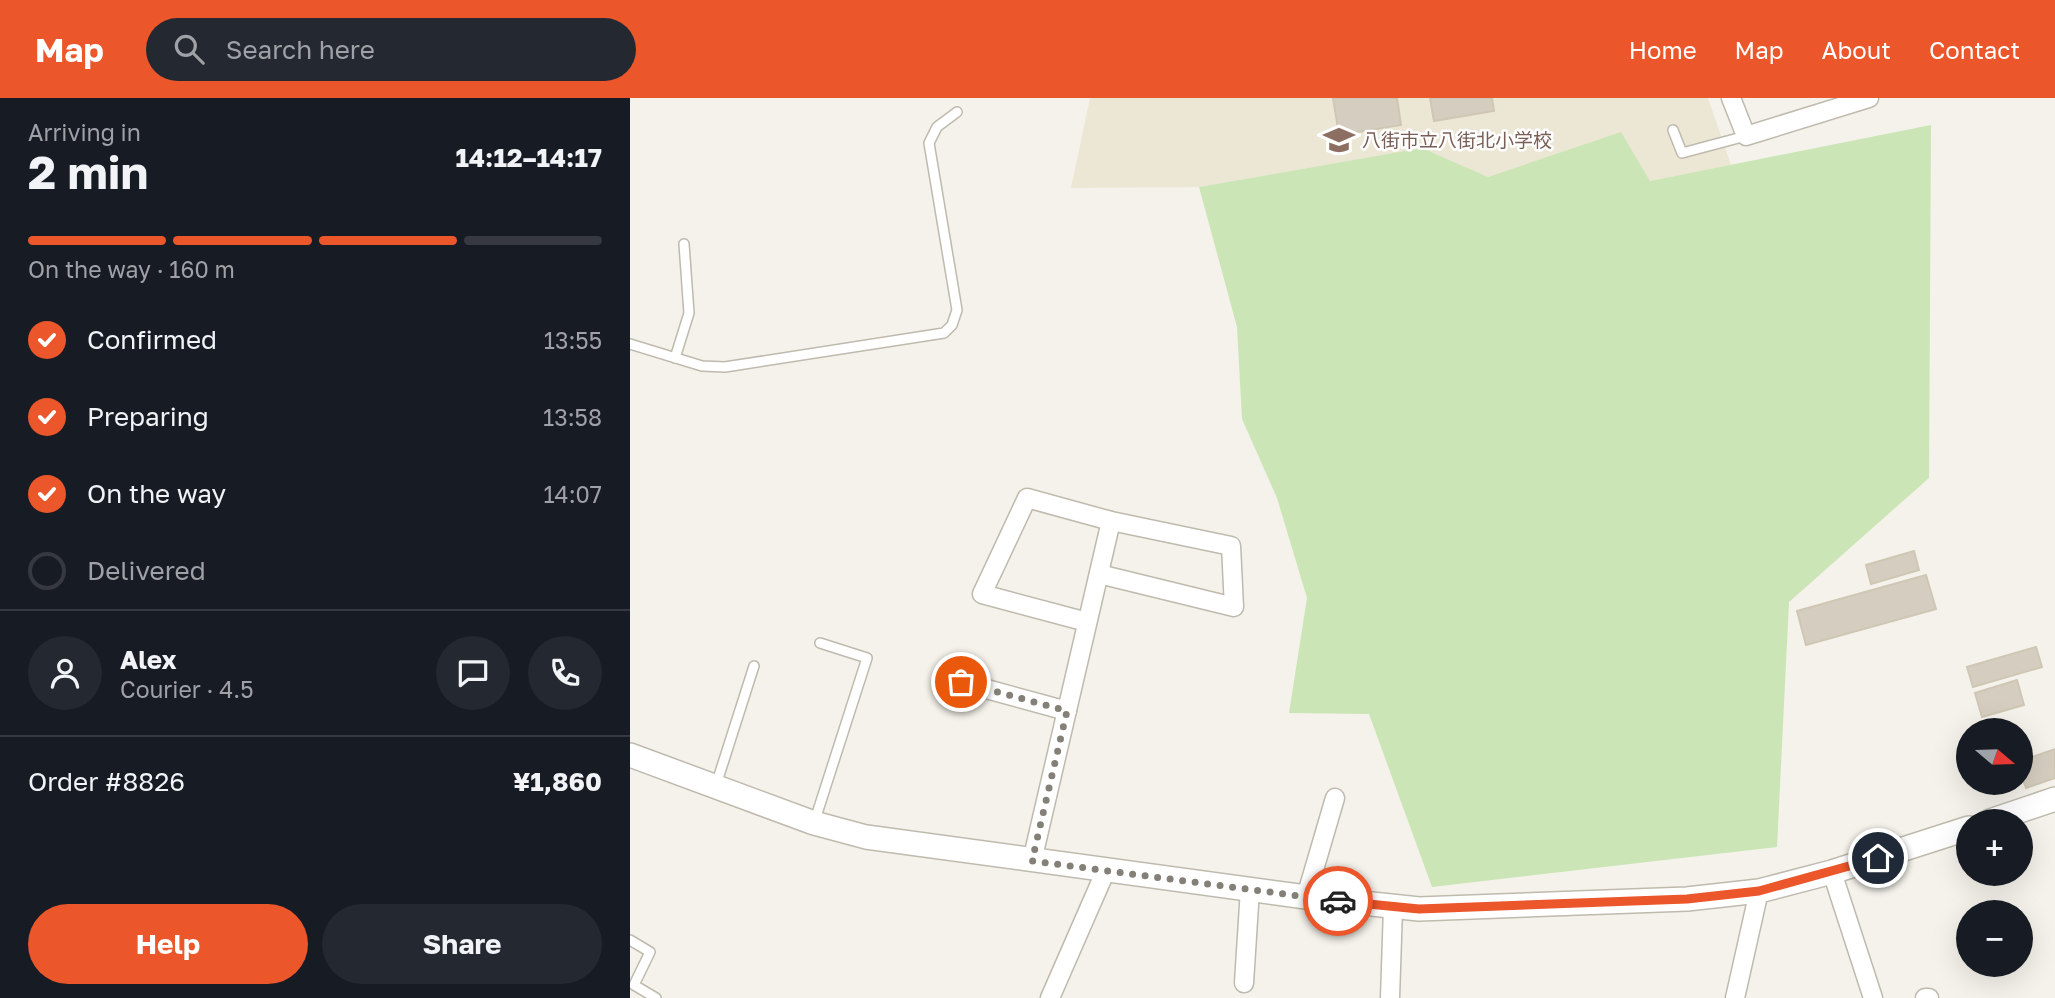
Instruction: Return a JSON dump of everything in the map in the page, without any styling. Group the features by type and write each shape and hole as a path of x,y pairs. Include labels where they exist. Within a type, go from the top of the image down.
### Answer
{"street":[{"path":"1731,98 1746,136 1869,98"},
{"path":"1087,622 982,594 1027,498 1111,521 1231,546 1234,607 1099,574"},
{"path":"1032,861 1111,521"},
{"path":"961,682 1067,711"},
{"path":"630,755 814,823 866,837 1393,908 1687,899 1759,891 1832,872 1956,832"},
{"path":"1306,897 1335,798"},
{"path":"2025,809 2055,799"},
{"path":"1050,998 1106,870"},
{"path":"1832,872 1873,998"},
{"path":"1244,983 1250,889"},
{"path":"1735,998 1759,891"},
{"path":"1390,998 1393,908"}],"lane":[{"path":"630,344 702,366 725,367 944,333 952,325 957,310 929,143 937,127 957,112"},
{"path":"1674,130 1682,153 1746,136"},
{"path":"675,358 688,313 684,244"},
{"path":"814,823 866,658 820,643"},
{"path":"715,788 754,666"},
{"path":"630,940 650,952 634,985 656,998"}],"shaded area":[{"name":"八街市立八街北小学校","path":"1090,98 1708,98 1731,165 1650,181 1504,172 1487,177 1422,148 1199,187 1071,188"}],"green space":[{"path":"1931,125 1929,478 1789,602 1777,847 1432,887 1369,714 1289,713 1307,598 1277,498 1242,419 1237,327 1199,187 1422,148 1488,177 1621,132 1650,181"}],"building":[{"path":"1333,98 1397,98 1401,125 1339,135"},
{"path":"1430,98 1492,98 1494,111 1434,121"},
{"path":"1914,551 1919,570 1871,584 1866,565"},
{"path":"1926,575 1936,609 1806,645 1797,611"},
{"path":"2036,647 2042,667 1973,687 1967,667"},
{"path":"2017,680 2024,705 1982,717 1975,693"},
{"path":"2055,749 2055,778 2034,785 2034,756"}],"way so far":[{"path":"961,682 1067,711 1032,861 1338,901"}],"place":[{"name":"八街市立八街北小学校","path":"1339,140"}],"route":[{"path":"1338,901 1419,909 1687,899 1759,891 1878,858"}]}
